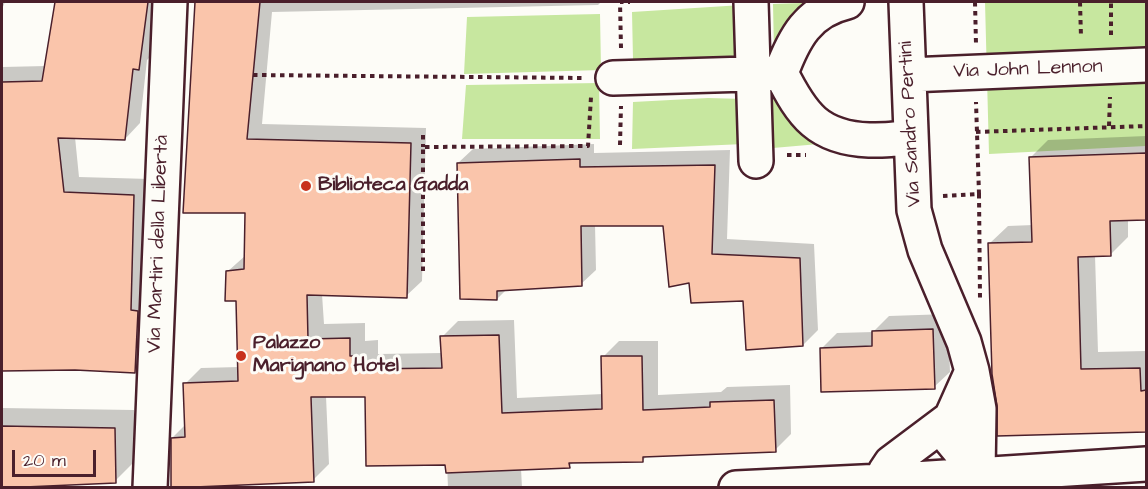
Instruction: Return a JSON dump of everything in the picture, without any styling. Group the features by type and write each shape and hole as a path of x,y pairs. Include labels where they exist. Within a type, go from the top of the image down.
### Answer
{"street":[{"name":"Via Martiri della Libertà","path":"150,488 170,2"},
{"path":"751,2 766,74 756,158"},
{"path":"766,74 811,19 827,7 847,2"},
{"name":"Via Sandro Pertini","path":"906,2 913,198 919,233 964,342 972,371 979,409 978,473"},
{"name":"Via John Lennon","path":"909,75 1146,65"},
{"path":"602,78 766,74 803,112 826,131 855,140 894,141 911,136"},
{"path":"972,371 951,418 950,439 978,473"},
{"path":"883,484 891,463 951,418"},
{"path":"736,488 883,484 978,473 1146,464"}],"path":[{"path":"913,198 979,194 975,2"},
{"path":"253,75 602,78 588,146 423,147"},
{"path":"976,132 1146,126"},
{"path":"423,135 423,271"},
{"path":"756,158 812,155"}],"green space":[{"path":"830,2 774,52 773,4"},
{"path":"985,2 1146,2 1146,146 989,154"},
{"path":"742,5 745,57 633,59 632,12"},
{"path":"600,14 601,70 464,74 467,17"},
{"path":"599,83 600,139 462,139 466,85"},
{"path":"792,96 865,140 773,148 773,99"},
{"path":"708,98 745,99 744,144 632,149 633,102"}],"building":[{"path":"55,2 148,2 139,70 133,69 125,140 58,138 64,192 134,195 131,310 138,311 135,373 75,370 2,371 2,82 42,81"},
{"path":"195,2 260,2 247,139 411,143 407,298 307,295 308,339 350,338 350,356 363,356 363,369 442,368 440,336 499,335 502,413 602,409 601,356 642,356 643,410 710,407 710,402 774,400 776,452 643,457 643,462 569,463 570,468 446,473 445,465 366,466 365,397 311,397 314,482 171,488 171,438 185,437 183,383 238,381 236,301 225,301 226,271 244,269 245,213 183,213"},
{"path":"1146,153 1146,220 1110,221 1111,256 1078,257 1081,369 1140,368 1141,391 1146,390 1146,432 997,436 997,406 992,374 988,243 1032,242 1029,157"},
{"path":"580,159 580,167 715,165 712,254 800,258 803,346 746,350 743,301 691,303 689,283 669,287 663,226 581,226 582,286 497,291 497,300 460,299 457,163"},
{"path":"933,329 935,389 821,392 820,348 872,346 872,331"},
{"path":"2,426 115,428 116,483 2,488"}],"place":[{"name":"Biblioteca Gadda","path":"306,186"},
{"name":"Palazzo Marignano Hotel","path":"241,356"}]}
